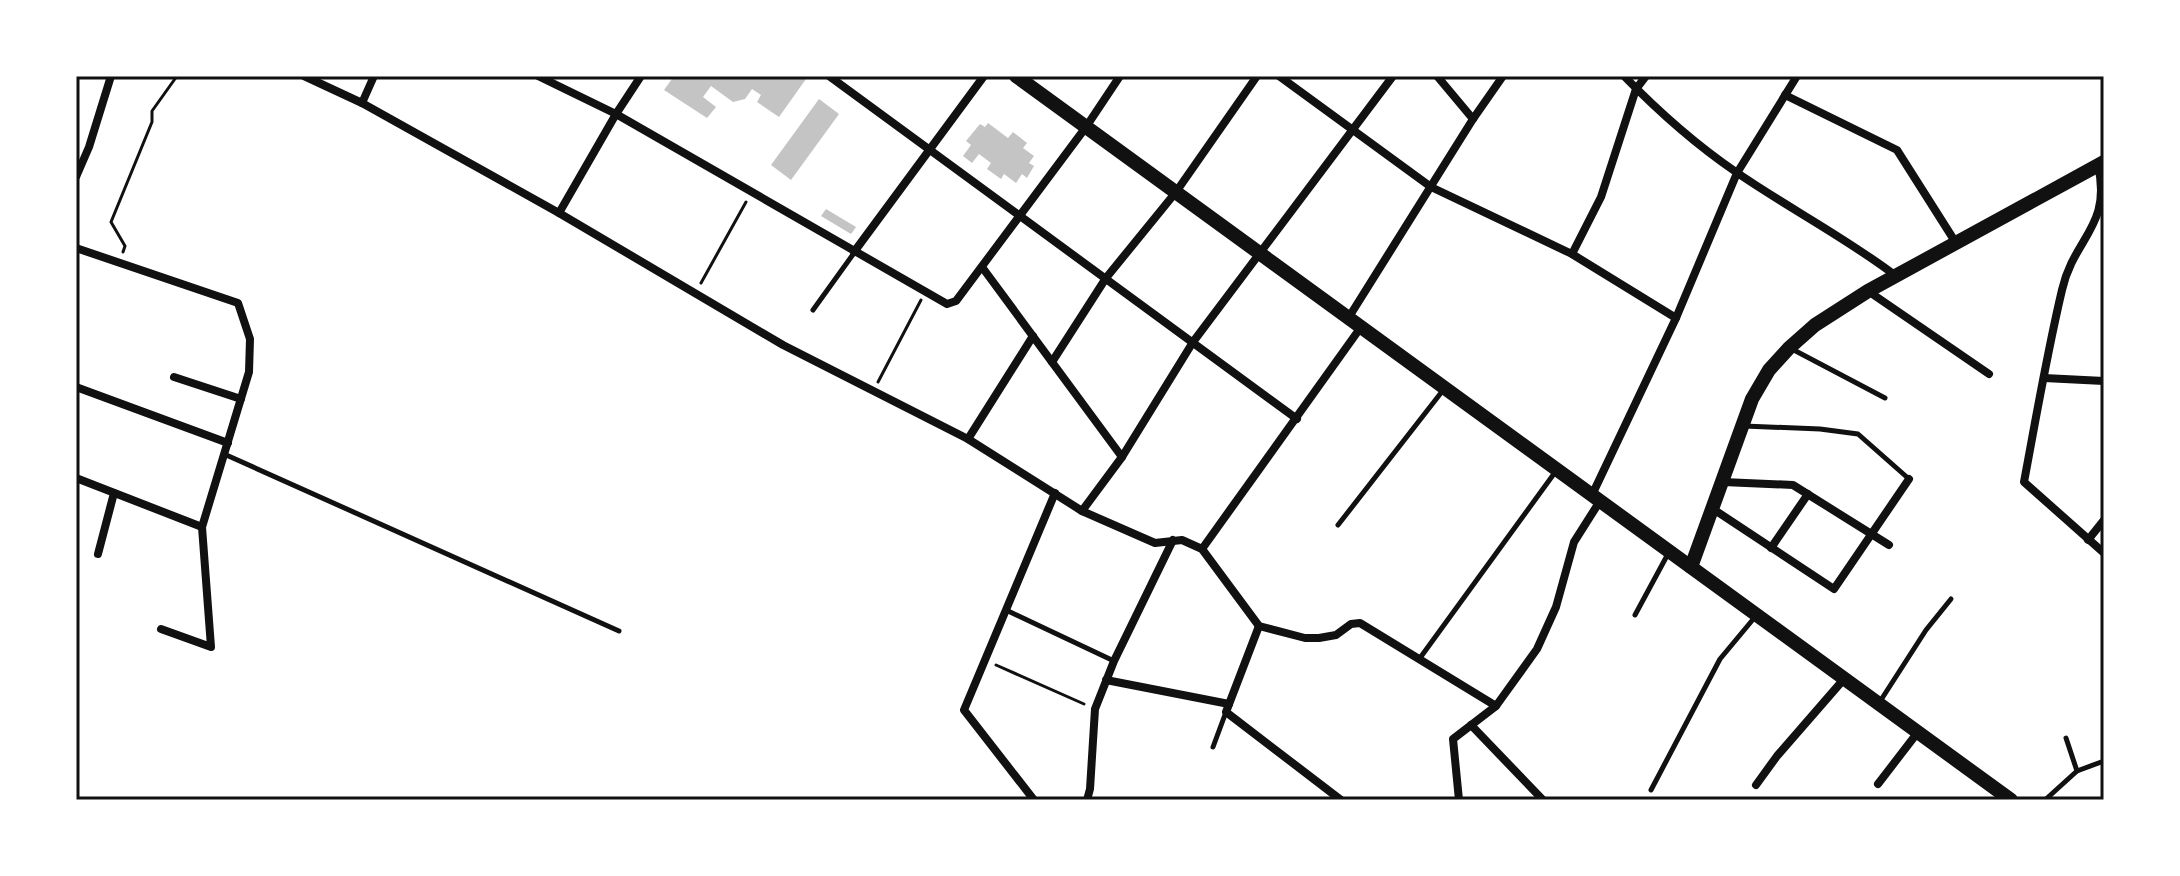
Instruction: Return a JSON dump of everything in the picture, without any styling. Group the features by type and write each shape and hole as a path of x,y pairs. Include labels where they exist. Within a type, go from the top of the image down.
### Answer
{"main road":[{"path":"1016,76 2011,800"},
{"path":"1691,567 1761,382 1789,348 1815,325 1868,291 2101,163"}],"street":[{"path":"76,177 89,147 111,76"},
{"path":"304,76 362,103 559,213 783,345 968,439 1082,511 1155,543 1182,540 1202,549 1259,626 1305,638 1319,638 1336,635 1351,624 1360,623 1496,706"},
{"path":"362,103 374,76"},
{"path":"538,76 616,114 947,304 956,301 982,267 1120,76"},
{"path":"559,213 641,76"},
{"path":"829,76 1297,419"},
{"path":"854,252 984,76"},
{"path":"1052,362 1106,278 1176,192 1257,76"},
{"path":"1279,76 1431,187 1572,254 1676,318"},
{"path":"1082,511 1122,457 1193,342 1393,76"},
{"path":"1437,76 1473,119"},
{"path":"1202,549 1297,419 1431,187 1503,76"},
{"path":"1624,76 1685,135 1737,173 1858,247 1896,276"},
{"path":"1572,254 1601,197 1636,89 1646,76"},
{"path":"1459,800 1453,739 1496,706 1537,649 1556,607 1574,542 1676,318 1737,173 1797,76"},
{"path":"1785,95 1897,150 1956,243"},
{"path":"2101,163 2100,213 2076,252 2062,286 2024,482 2104,553"},
{"path":"76,248 238,303 250,339 249,372 202,527 211,647 161,629"},
{"path":"982,267 1122,457"},
{"path":"1868,291 1989,374"},
{"path":"968,439 1033,336"},
{"path":"174,377 241,399"},
{"path":"2044,378 2104,381"},
{"path":"76,387 228,443"},
{"path":"76,478 202,527"},
{"path":"1713,509 1834,589 1909,479"},
{"path":"1723,482 1793,485 1889,545"},
{"path":"98,554 114,493"},
{"path":"1034,800 964,710 1055,493"},
{"path":"1771,548 1808,494"},
{"path":"2088,540 2104,520"},
{"path":"1087,800 1095,709 1114,661 1173,540"},
{"path":"1228,708 1259,626"},
{"path":"1756,785 1844,679"},
{"path":"1106,680 1228,708 1341,800"},
{"path":"1471,725 1543,800"},
{"path":"1878,784 1918,732"}],"lane":[{"path":"813,310 854,252"},
{"path":"1789,348 1885,398"},
{"path":"1338,525 1444,388"},
{"path":"1743,426 1858,434 1909,479"},
{"path":"224,454 619,631"},
{"path":"1420,658 1557,470"},
{"path":"1635,615 1669,551"},
{"path":"1879,704 1926,630 1951,599"},
{"path":"1005,609 1114,661"},
{"path":"1651,790 1720,659 1757,615"},
{"path":"1213,747 1228,708"},
{"path":"2066,738 2077,771"},
{"path":"2045,800 2077,771 2104,761"}],"path":[{"path":"118,262 125,246 111,222 152,122 152,111 177,76"},
{"path":"695,294 752,192"},
{"path":"873,392 924,293"},
{"path":"984,660 1095,709"}],"building":[{"path":"674,76 801,76 806,79 779,117 757,102 761,95 752,89 745,99 733,102 711,86 703,97 716,107 707,118 664,90"},
{"path":"819,99 839,114 791,180 771,165"},
{"path":"988,123 1008,138 1013,132 1027,143 1023,148 1034,156 1029,163 1034,166 1027,178 1022,174 1016,183 1004,174 1001,179 987,169 991,163 979,154 972,163 963,156 971,145 966,141 980,124 985,127"},
{"path":"826,209 856,227 851,234 821,216"}]}
